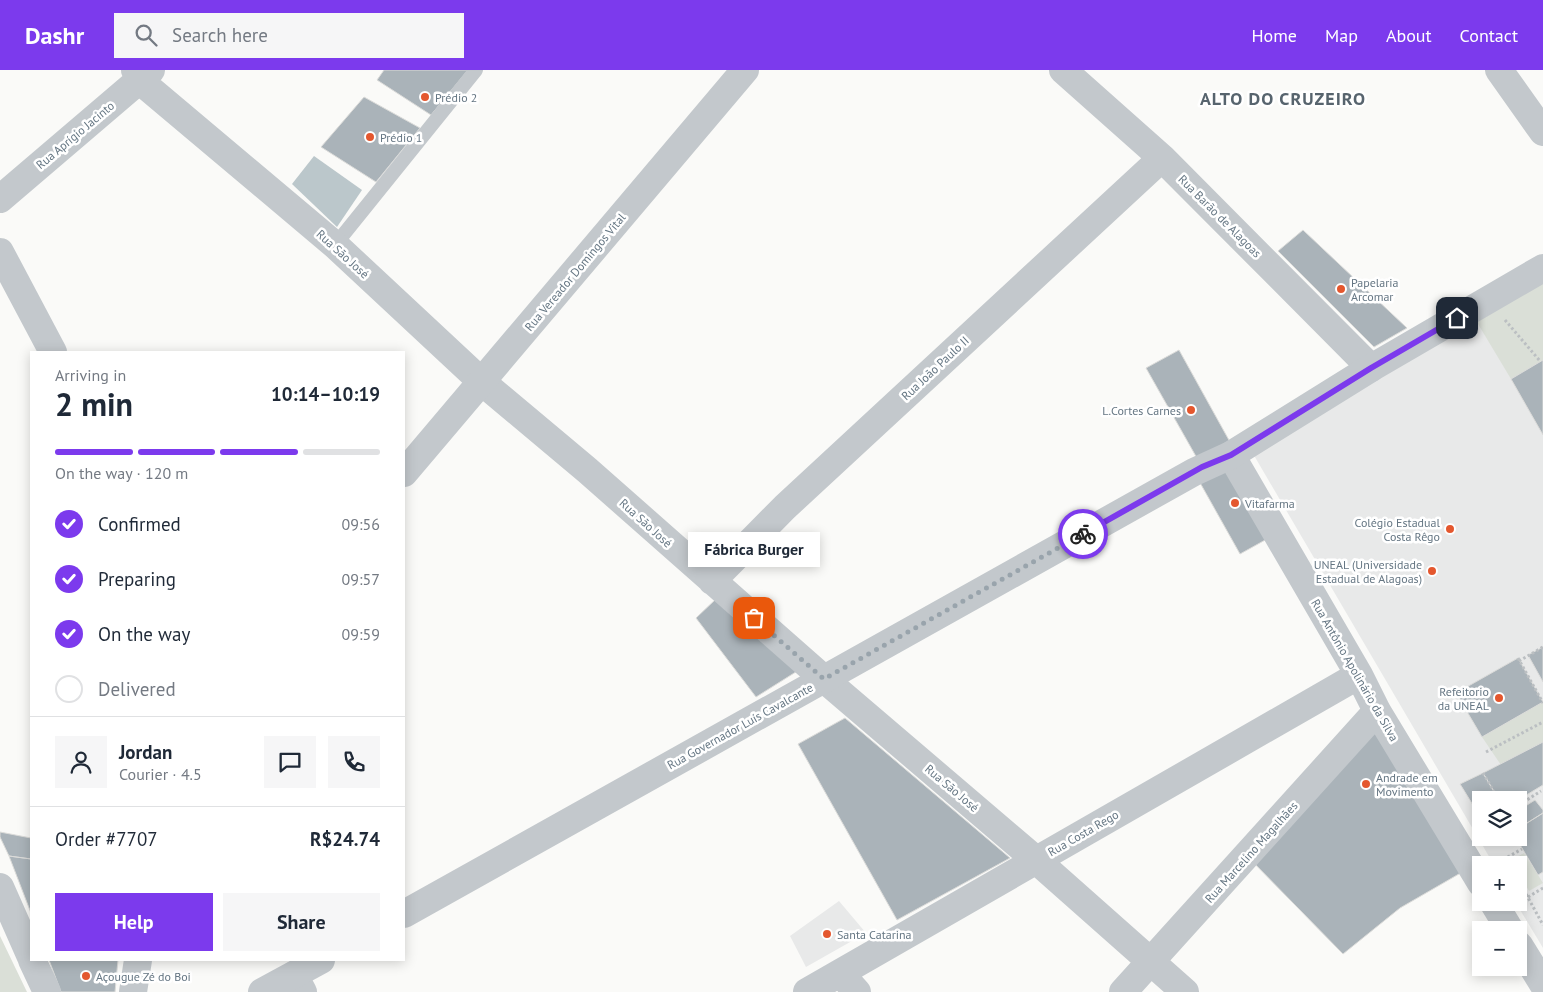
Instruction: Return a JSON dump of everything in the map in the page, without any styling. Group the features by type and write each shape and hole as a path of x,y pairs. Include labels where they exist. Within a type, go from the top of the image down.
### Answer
{"street":[{"name":"Rua Vereador Domingos Vital","path":"405,472 745,70"},
{"name":"Rua Barão de Alagoas","path":"1062,70 1162,158 1371,368"},
{"path":"1500,70 1543,132"},
{"name":"Rua São José","path":"141,73 335,244 482,382 587,470 824,679 1036,860 1185,992"},
{"name":"Rua Aprígio Jacinto","path":"0,199 141,73"},
{"name":"Rua João Paulo II","path":"712,581 785,507 1162,158"},
{"path":"1,256 52,351"},
{"name":"Rua Governador Luís Cavalcante","path":"405,913 1194,472 1231,455 1371,368 1543,268"},
{"name":"Rua Antônio Apolinário da Silva","path":"1231,455 1359,675 1377,711 1472,868"},
{"name":"Rua Costa Rego","path":"808,992 849,983 1036,860 1359,675"},
{"name":"Rua Marcelino Magalhães","path":"1123,992 1377,711"},
{"path":"0,887 30,954"},
{"path":"1527,958 1543,984"},
{"path":"33,961 47,992"},
{"path":"133,992 138,961"},
{"path":"262,992 298,984 320,961"}],"lane":[{"path":"335,244 476,70"}],"path":[{"path":"1500,314 1540,361"},
{"path":"1543,647 1518,660 1543,703"},
{"path":"1486,752 1543,722"},
{"path":"1483,773 1494,791"},
{"path":"1527,801 1542,792"},
{"path":"1510,856 1522,849"},
{"path":"1543,888 1528,897 1543,924"}],"shaded area":[{"path":"314,156 362,190 337,227 292,184"},
{"name":"UNEAL (Universidade Estadual de Alagoas)","path":"1543,279 1543,948 1521,911 1527,911 1527,856 1489,856 1483,846 1527,846 1527,791 1472,791 1472,827 1252,452"},
{"path":"1543,279 1543,360 1511,379 1475,319"},
{"path":"1543,702 1543,742 1501,765 1482,737"},
{"path":"1527,858 1543,883 1529,891 1527,887"},
{"name":"Santa Catarina","path":"839,901 866,933 806,967 790,936"},
{"path":"0,936 27,992 0,992"}],"building":[{"name":"Prédio 2","path":"384,70 468,70 431,115 377,80"},
{"name":"Prédio 1","path":"364,97 420,128 376,182 321,147"},
{"name":"Papelaria Arcomar","path":"1303,230 1407,328 1374,347 1278,251"},
{"name":"L.Cortes Carnes","path":"1179,350 1235,451 1202,467 1146,368"},
{"path":"1543,360 1543,435 1511,379"},
{"name":"Vitafarma","path":"1231,455 1276,534 1240,554 1194,472"},
{"path":"717,598 799,670 756,697 696,618"},
{"path":"1543,647 1543,682 1528,655"},
{"name":"Refeitorio da UNEAL","path":"1518,658 1543,702 1482,737 1456,693"},
{"name":"Andrade em Movimento","path":"1377,711 1471,867 1400,908 1343,954 1247,856"},
{"path":"845,718 1010,858 897,920 798,744"},
{"path":"1543,742 1543,785 1527,795 1527,791 1494,791 1483,773"},
{"path":"1483,773 1494,791 1472,791 1472,803 1460,784"},
{"path":"1535,800 1543,810 1543,813 1527,823 1527,805"},
{"path":"1543,813 1543,872 1538,875 1521,846 1527,846 1527,823"},
{"path":"0,832 30,838 30,859 9,856 0,837"},
{"path":"9,856 30,859 30,910"},
{"name":"Açougue Zé do Boi","path":"49,961 118,961 115,992 61,992"}],"way so far":[{"path":"754,618 824,679 1083,534"}],"place":[{"name":"Prédio 2","path":"425,97"},
{"name":"Prédio 1","path":"370,137"},
{"name":"Papelaria Arcomar","path":"1341,289"},
{"name":"L.Cortes Carnes","path":"1191,410"},
{"name":"Vitafarma","path":"1235,503"},
{"name":"Colégio Estadual Costa Rêgo","path":"1450,529"},
{"name":"UNEAL (Universidade Estadual de Alagoas)","path":"1432,571"},
{"name":"Fábrica Burger","path":"754,618"},
{"name":"Refeitorio da UNEAL","path":"1499,698"},
{"name":"Andrade em Movimento","path":"1366,784"},
{"name":"Santa Catarina","path":"827,934"},
{"name":"Açougue Zé do Boi","path":"86,976"}],"district":[{"name":"ALTO DO CRUZEIRO","path":"1283,98"}],"route":[{"path":"1083,534 1202,467 1231,455 1371,368 1457,318"}]}
